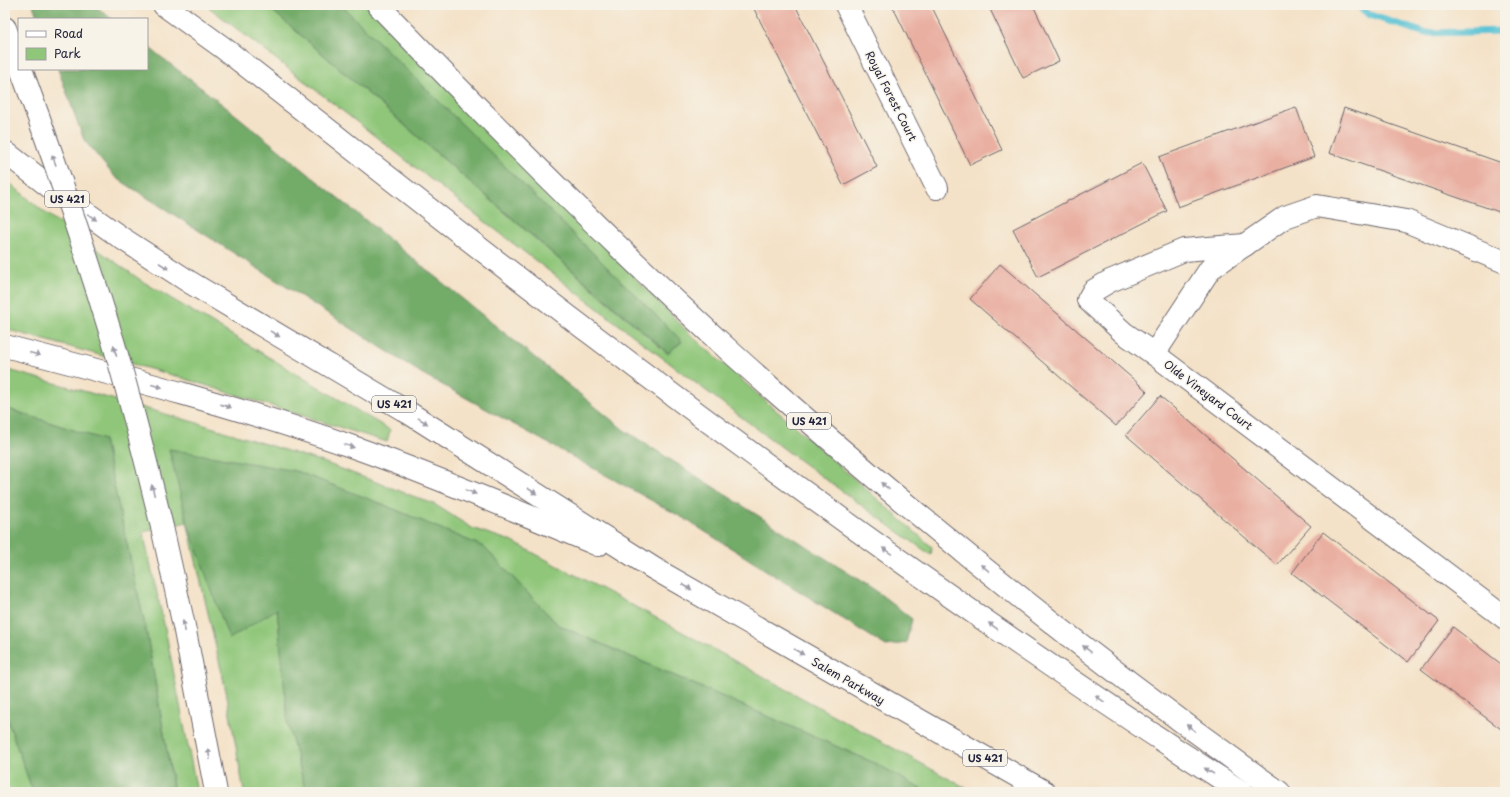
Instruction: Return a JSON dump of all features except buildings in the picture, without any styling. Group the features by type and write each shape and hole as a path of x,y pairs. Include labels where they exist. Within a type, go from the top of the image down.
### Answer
{"main road":[{"path":"164,5 222,47 590,333 727,436 1009,638 1166,744 1242,792"},
{"name":"US 421","path":"378,5 549,180 640,268 734,355 830,439 928,522 1058,626 1145,694 1279,792"},
{"name":"Royal Forest Court","path":"846,5 937,188"},
{"path":"5,28 18,62"},
{"path":"21,70 61,181 113,342 138,431 184,626 216,792"},
{"name":"US 421","path":"5,152 50,187 120,237 190,283 409,413 653,568"},
{"name":"Olde Vineyard Court","path":"1505,262 1406,221 1317,206 1285,217 1210,269 1154,354 1505,618"},
{"path":"1154,354 1124,334 1088,300 1093,291 1110,281 1184,250 1245,245"},
{"path":"5,346 158,386 258,416 359,450 459,488 653,568"},
{"name":"Salem Parkway","path":"653,568 1045,792"}],"green space":[{"path":"33,5 94,5 111,18 38,18"},
{"path":"206,5 266,5 667,353 682,342 341,5 368,5 695,339 932,547 931,555 838,489 656,353"},
{"path":"266,5 341,5 682,341 668,353"},
{"path":"148,47 236,115 624,430 875,590 912,619 906,643 886,646 685,519 421,373 115,177 84,140 58,70 148,70"},
{"path":"5,179 44,212 142,281 390,430 387,442 179,377 5,329"},
{"path":"5,369 201,424 323,462 434,504 472,528 511,541 666,623 973,792 926,792 879,765 558,625 484,547 377,502 229,639 277,608 288,724 306,792 244,792 226,691 187,522 143,532 165,628 197,792 174,792 147,635 104,440 5,408"},
{"path":"5,408 104,440 147,635 174,792 33,792 5,713"},
{"path":"169,449 296,471 377,502 484,547 558,625 879,765 926,792 306,792 288,724 277,609 229,639 187,522"},
{"path":"5,713 33,792 5,792"}],"waterway":[{"path":"1356,5 1370,15 1425,33 1505,31"}]}
